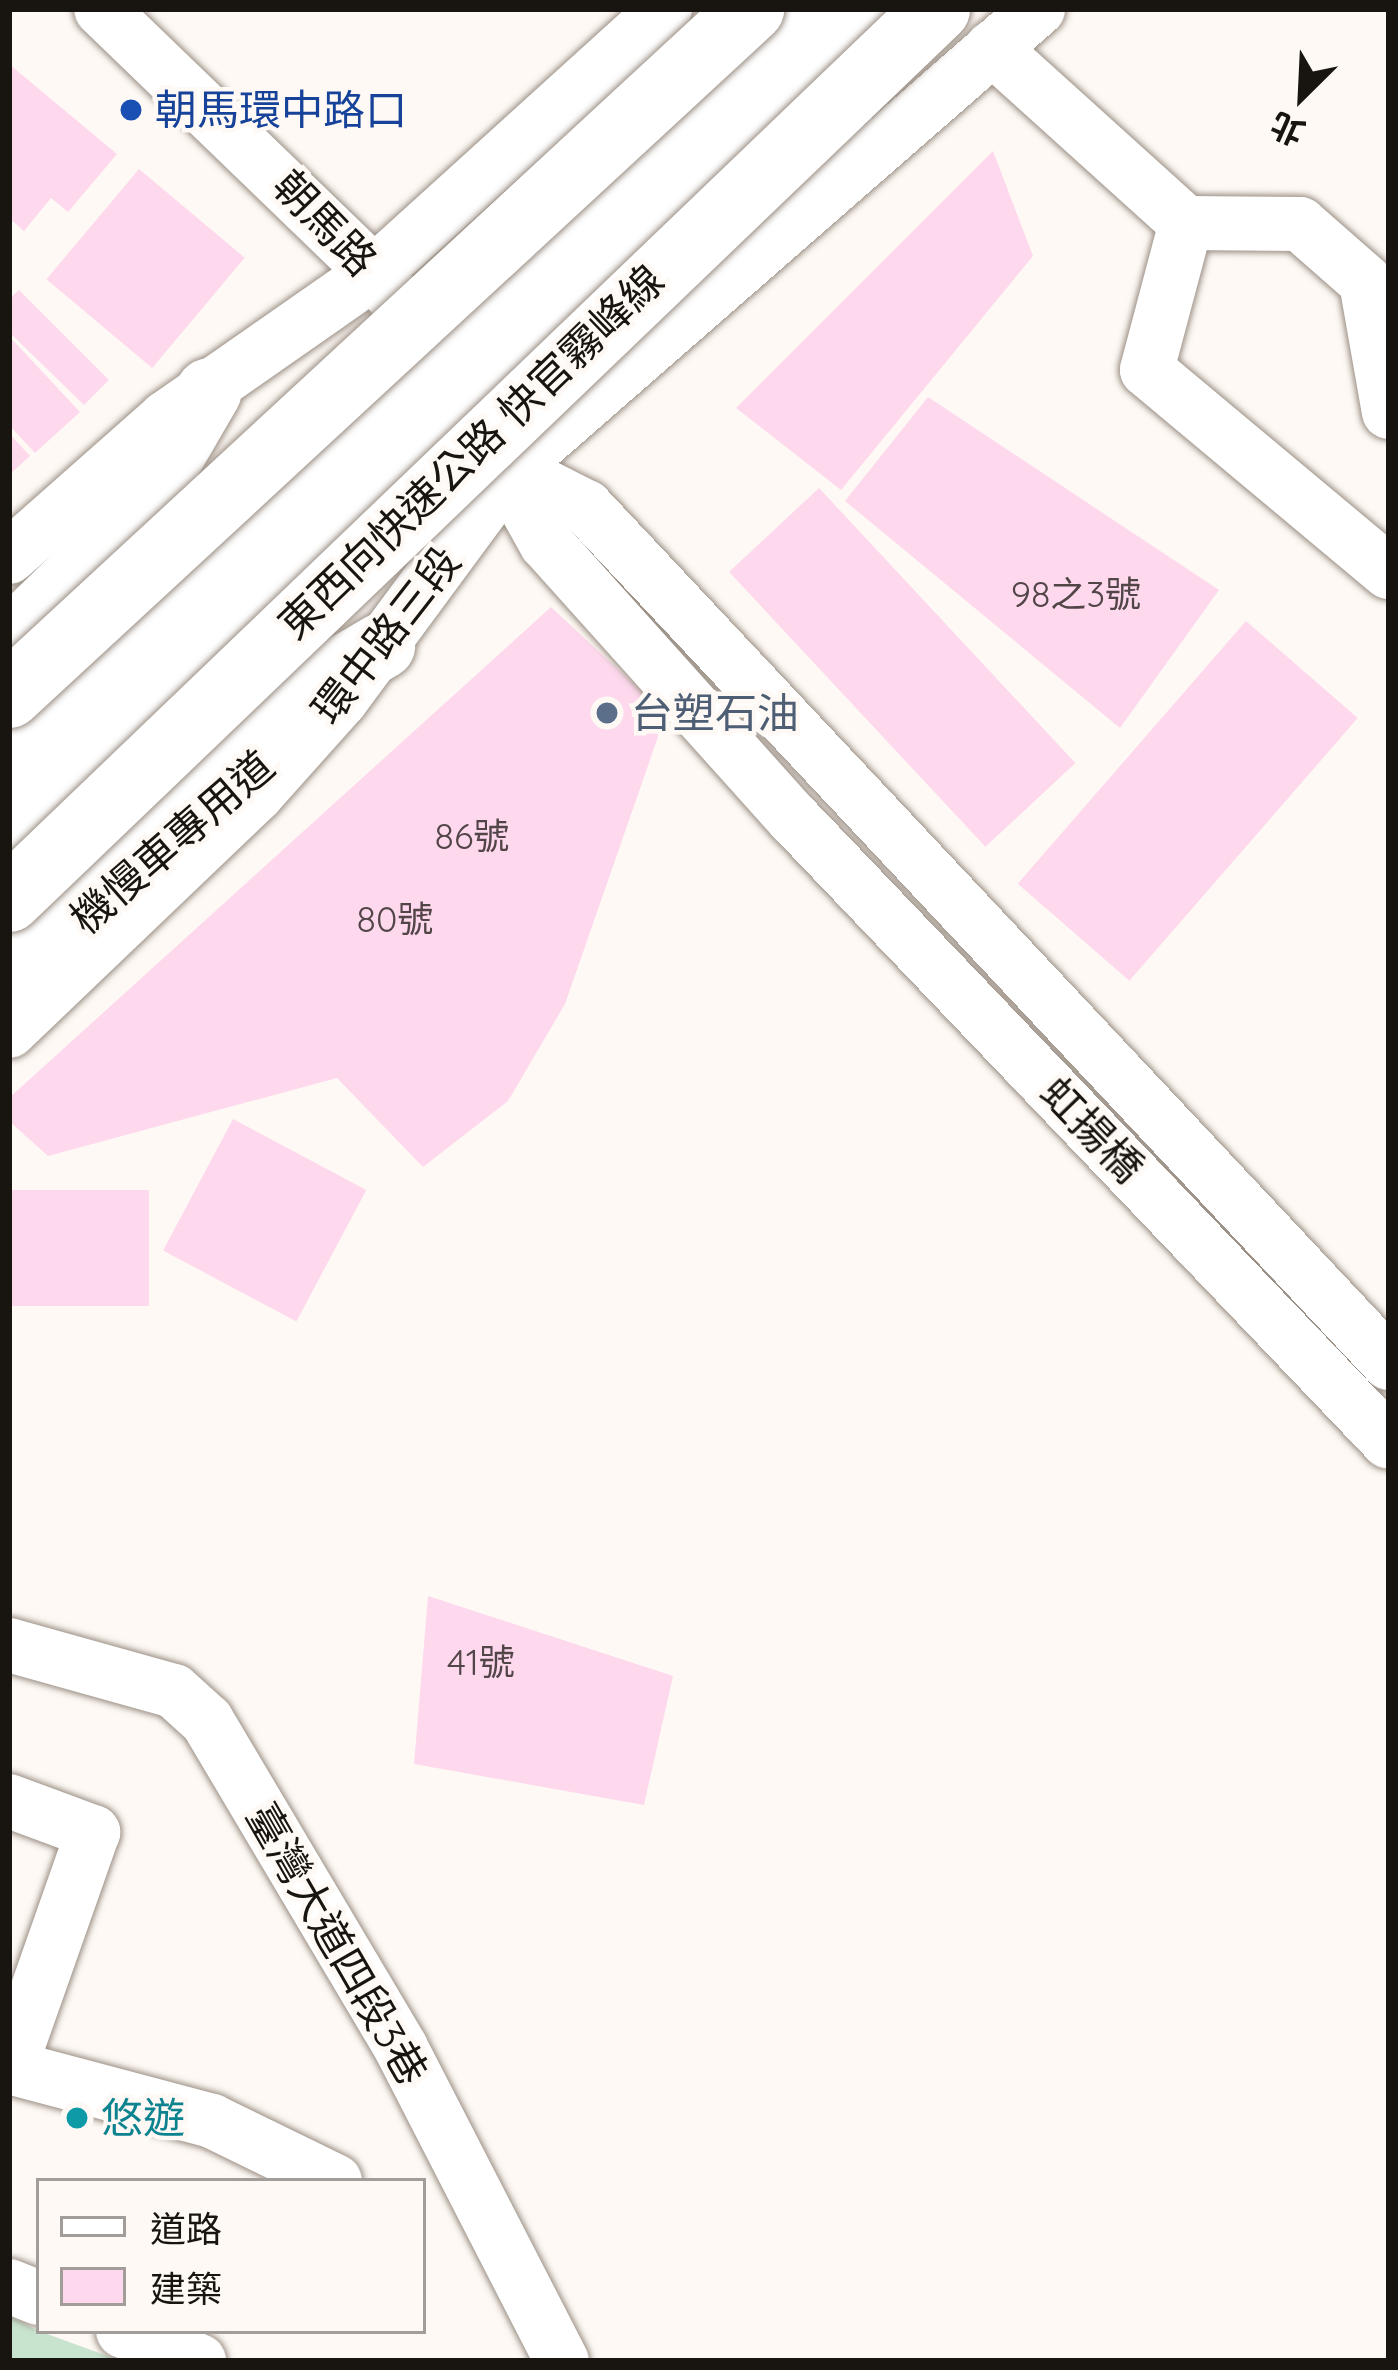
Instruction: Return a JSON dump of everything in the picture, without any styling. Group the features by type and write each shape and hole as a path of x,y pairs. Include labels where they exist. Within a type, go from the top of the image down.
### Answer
{"highway":[{"path":"9,695 752,9"},
{"name":"東西向快速公路 快官霧峰線","path":"9,898 937,9"},
{"path":"9,642 126,506 208,391"},
{"path":"36,948 249,723 382,646"}],"street":[{"name":"朝馬路","path":"101,9 176,71 374,273 450,371 511,469 546,543 794,819"},
{"path":"9,557 208,391 374,273 664,9"},
{"path":"9,832 805,9"},
{"path":"9,769 450,371 868,9"},
{"name":"環中路三段","path":"9,1031 341,700 511,469 1038,9"},
{"path":"992,48 1186,223 1300,224 1366,282 1389,412"},
{"path":"1186,223 1147,370 1389,572"},
{"name":"虹揚橋","path":"511,469 586,507 1389,1363"},
{"path":"9,602 126,506"},
{"name":"機慢車專用道","path":"9,990 36,948 341,700"},
{"name":"虹揚橋","path":"794,819 1389,1442"},
{"name":"臺灣大道四段3巷","path":"9,1645 174,1690 207,1721 401,2048 562,2361"},
{"path":"9,1801 93,1832 9,2067 212,2121 328,2178"},
{"path":"131,2334 199,2361"}],"green space":[{"path":"9,2316 36,2330 36,2334 121,2361 9,2361"}],"building":[{"path":"9,64 117,154 68,212 51,198 24,231 9,218"},
{"path":"993,151 1033,256 841,490 736,408"},
{"path":"139,169 245,258 152,368 46,279"},
{"path":"19,290 109,380 84,405 9,332 9,299"},
{"path":"9,336 80,412 35,453 9,425"},
{"path":"928,397 1219,590 1120,728 845,501"},
{"path":"9,433 30,456 9,475"},
{"path":"819,488 1075,763 985,847 729,572"},
{"path":"551,607 666,714 565,1004 508,1101 423,1167 337,1078 48,1156 9,1121 9,1098"},
{"path":"1246,621 1358,718 1129,981 1018,884"},
{"path":"233,1119 366,1190 296,1321 163,1251"},
{"path":"9,1190 149,1190 149,1306 9,1306"},
{"path":"428,1596 673,1676 644,1805 414,1764"}],"place":[{"name":"朝馬環中路口","path":"131,110"},
{"name":"台塑石油","path":"607,713"},
{"name":"悠遊","path":"77,2118"}]}
